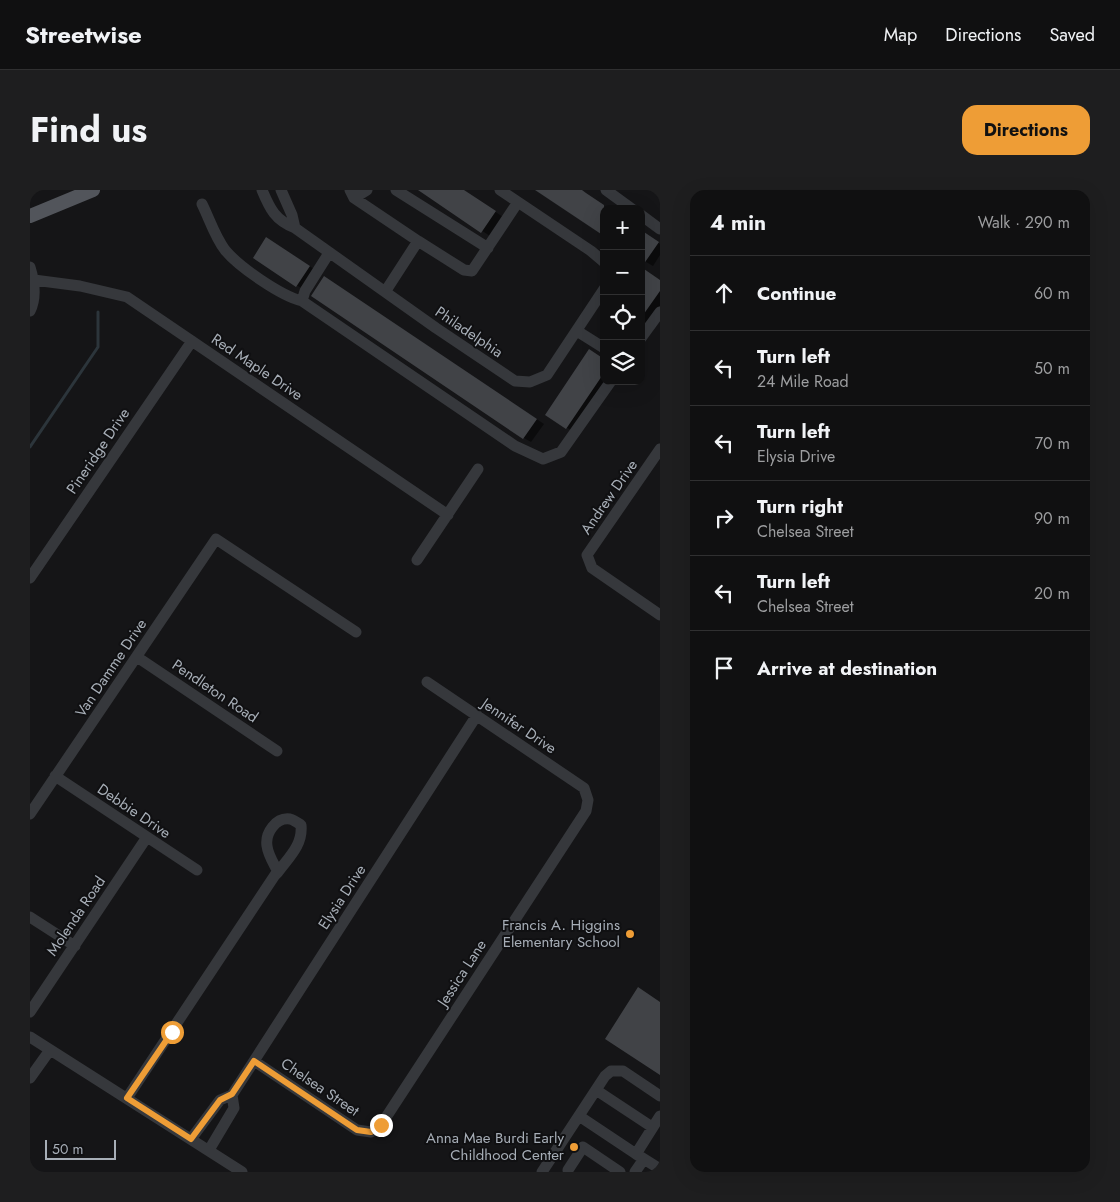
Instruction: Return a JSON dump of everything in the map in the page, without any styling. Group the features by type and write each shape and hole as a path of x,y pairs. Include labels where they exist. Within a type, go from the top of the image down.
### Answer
{"main road":[{"path":"30,216 93,190"}],"street":[{"name":"Philadelphia","path":"262,190 278,219 295,228 515,380 530,382 547,375 600,295"},
{"path":"281,190 292,215 295,228"},
{"path":"352,194 367,190"},
{"path":"396,190 488,248"},
{"path":"500,190 600,259"},
{"path":"606,190 627,205"},
{"path":"352,194 418,241 464,270 472,271 518,202"},
{"path":"202,204 224,249 230,255 291,298 302,301 515,446 543,458 561,452 608,385"},
{"path":"645,218 660,229"},
{"path":"385,292 418,241"},
{"path":"302,301 305,291 329,253"},
{"path":"30,267 34,280 33,305 30,311"},
{"name":"Red Maple Drive","path":"34,280 80,286 127,297 448,515"},
{"path":"645,333 660,312"},
{"path":"577,330 600,345"},
{"name":"Pineridge Drive","path":"30,578 192,340"},
{"name":"Andrew Drive","path":"659,452 587,555 588,563 592,568 660,615"},
{"path":"417,560 478,469"},
{"name":"Van Damme Drive","path":"30,814 216,539 356,632"},
{"name":"Pendleton Road","path":"137,657 277,750"},
{"name":"Jennifer Drive","path":"427,682 584,788 588,800"},
{"name":"Elysia Drive","path":"191,1139 220,1100 232,1094 477,715"},
{"name":"Debbie Drive","path":"55,776 197,870"},
{"name":"Jessica Lane","path":"371,1132 381,1125 586,811 588,800"},
{"name":"Molenda Road","path":"30,1012 147,837"},
{"path":"127,1098 278,872"},
{"path":"30,917 74,946"},
{"path":"30,1037 242,1172"},
{"path":"30,1078 50,1050"},
{"name":"Chelsea Street","path":"254,1061 357,1130 371,1132"},
{"path":"542,1172 606,1076 615,1070 622,1071 660,1096"},
{"path":"596,1090 652,1127"},
{"name":"Elysia Drive","path":"209,1150 234,1108 232,1094"},
{"path":"579,1116 660,1169"},
{"path":"635,1172 652,1127 660,1116"},
{"path":"551,1158 569,1171 583,1147 620,1172"}],"building":[{"path":"418,190 464,190 496,211 481,233"},
{"path":"535,190 582,190 604,205 600,205 600,233"},
{"path":"645,233 659,242 645,262"},
{"path":"266,237 310,266 296,287 253,258"},
{"path":"645,270 660,280 660,291 645,312"},
{"path":"324,276 537,419 523,439 311,296"},
{"path":"589,349 600,356 600,379 566,429 545,415"},
{"path":"638,987 660,1002 660,1075 605,1039"}],"waterway":[{"path":"30,447 98,347 98,312"}],"place":[{"name":"Francis A. Higgins Elementary School","path":"630,934"},
{"name":"Anna Mae Burdi Early Childhood Center","path":"574,1147"}],"route":[{"path":"172,1032 127,1098 191,1139 220,1100 232,1094 254,1061 357,1130 371,1132 381,1125"}]}
